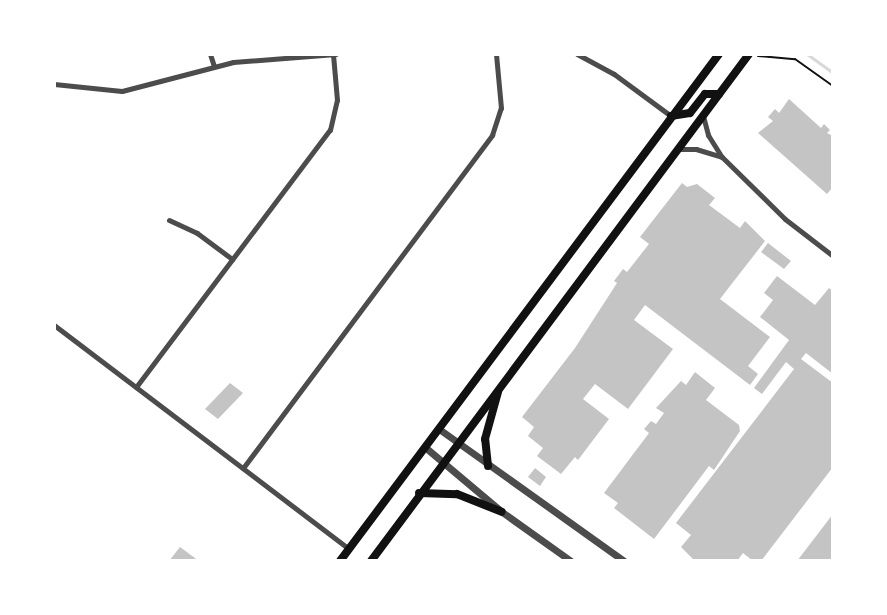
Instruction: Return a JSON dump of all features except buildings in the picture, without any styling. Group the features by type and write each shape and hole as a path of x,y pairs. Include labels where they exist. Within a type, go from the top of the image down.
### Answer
{"main road":[{"path":"340,561 670,116 719,54"},
{"path":"370,561 749,55"},
{"path":"670,116 690,113 705,94 719,94"},
{"path":"488,466 485,439 500,386"},
{"path":"419,493 457,494 502,512"}],"street":[{"path":"210,54 214,66"},
{"path":"54,84 123,91 214,66 334,54 337,100 330,130 136,387"},
{"path":"243,468 492,135 501,108 496,54"},
{"path":"577,54 614,74 670,116"},
{"path":"703,116 708,135 722,157 785,219 833,256"},
{"path":"678,149 696,149 722,157"},
{"path":"170,220 196,232 232,259"},
{"path":"54,325 349,549"},
{"path":"439,429 624,561"},
{"path":"426,448 502,512 571,561"}],"path":[{"path":"749,55 795,59 833,86"}],"waterway":[{"path":"807,54 833,73"}]}
